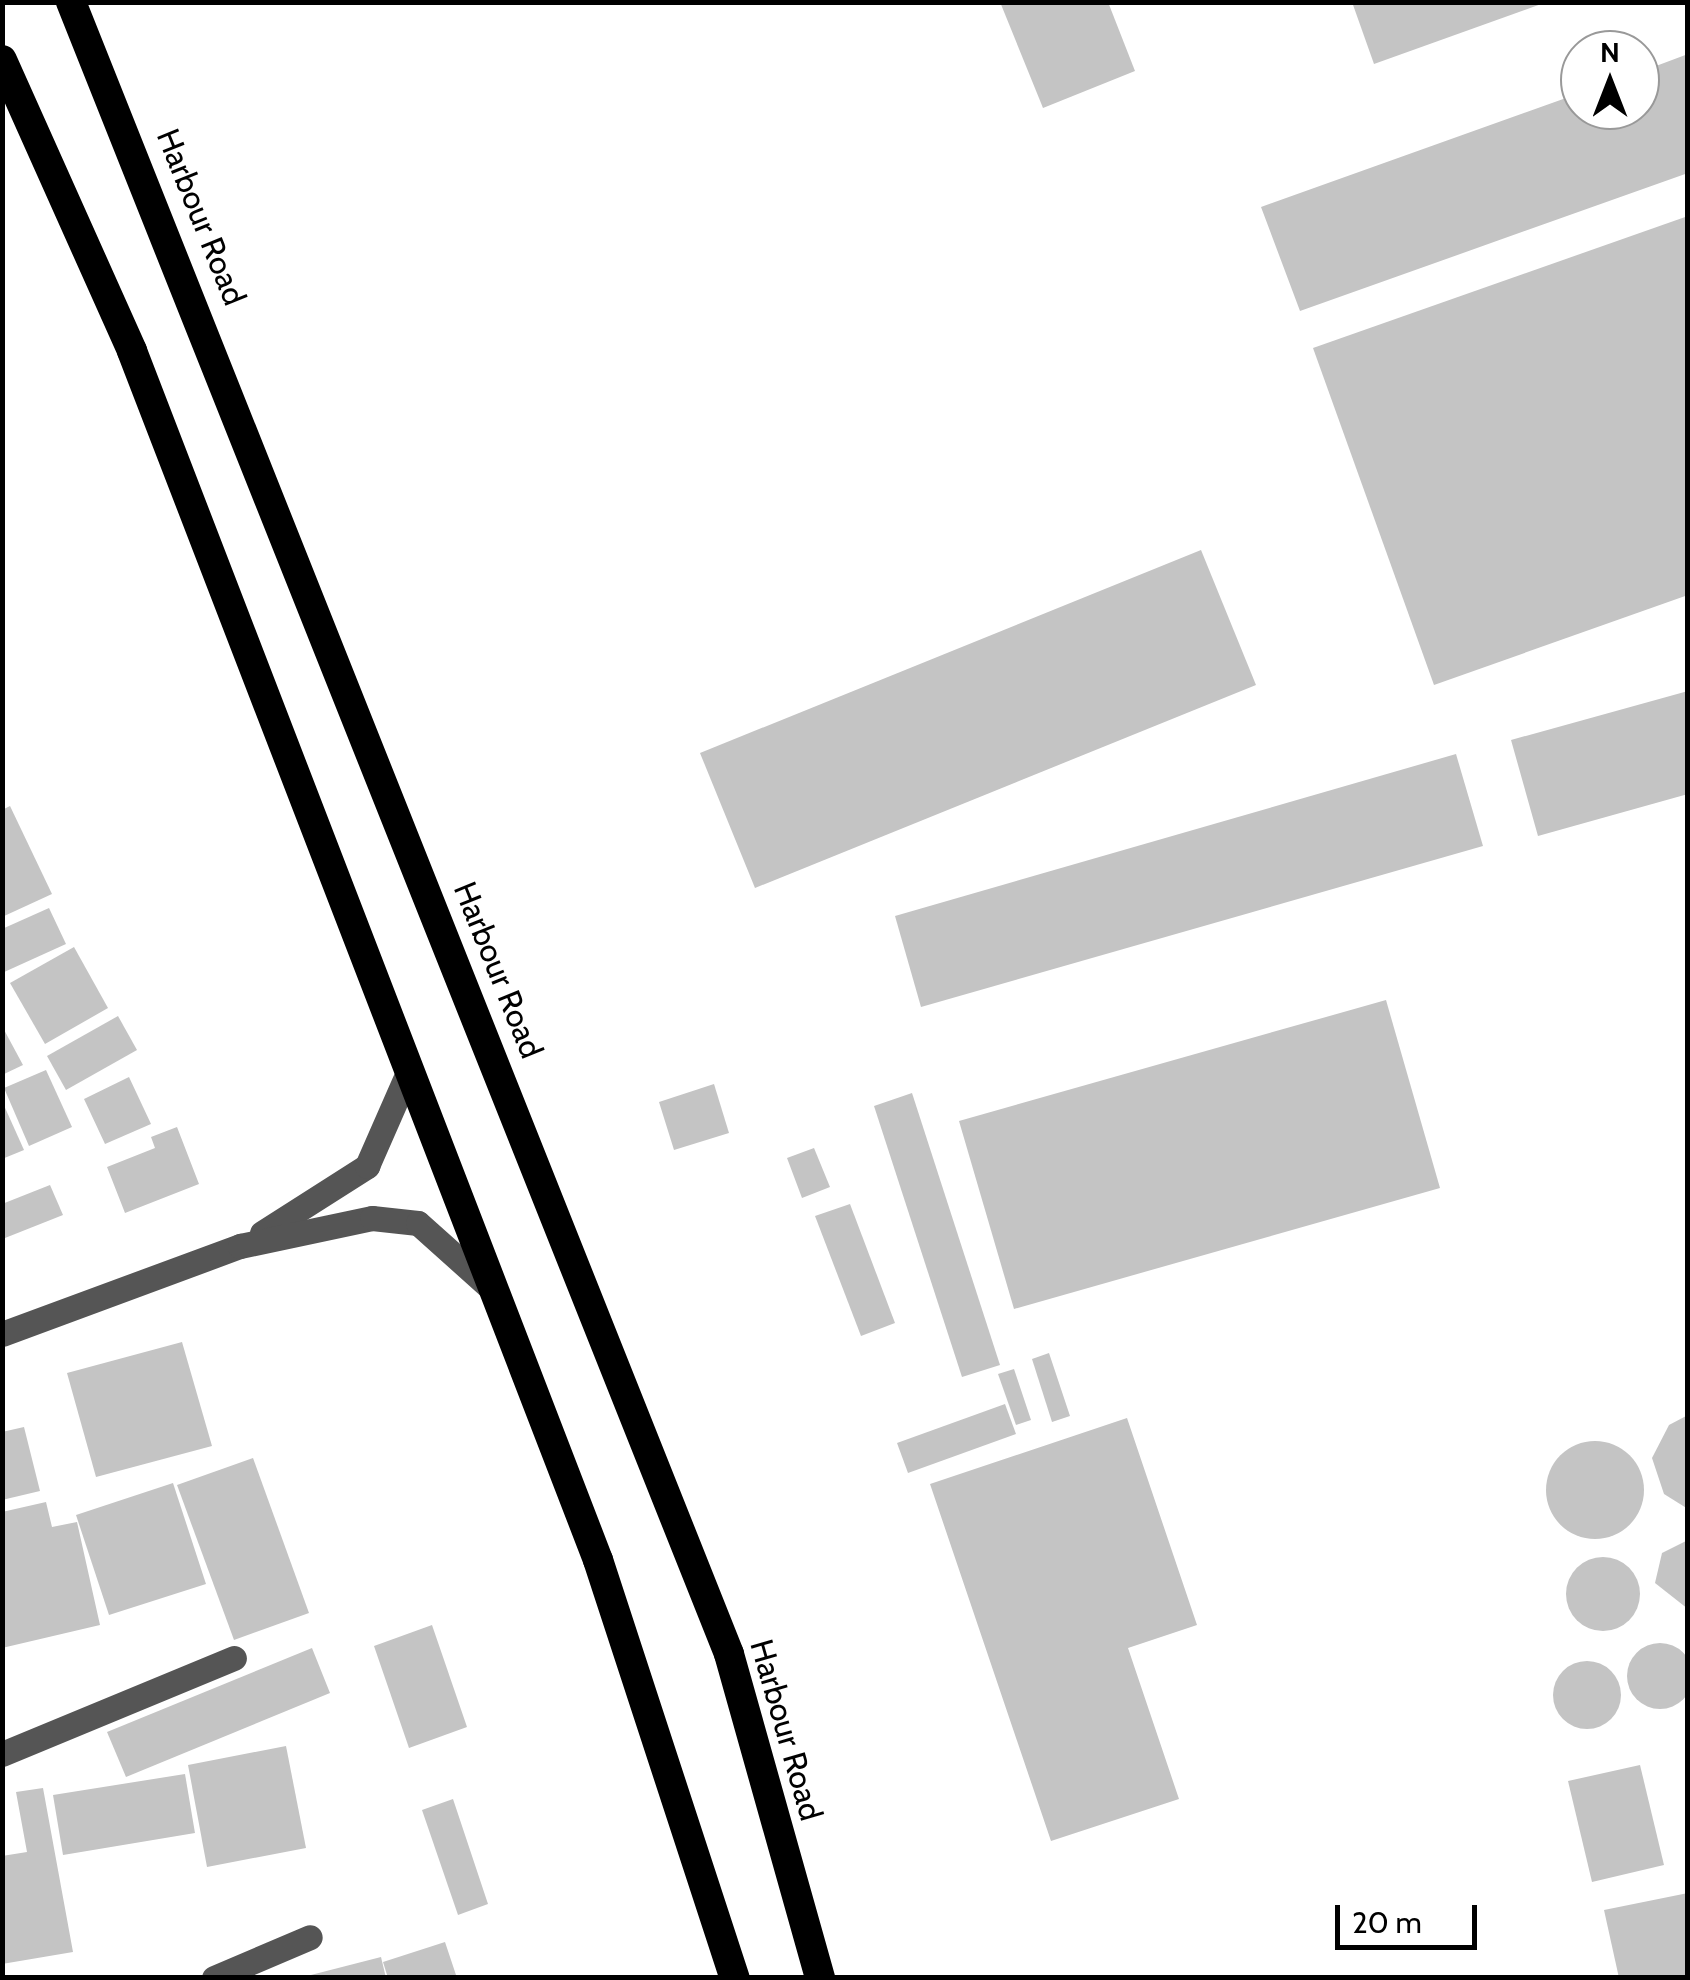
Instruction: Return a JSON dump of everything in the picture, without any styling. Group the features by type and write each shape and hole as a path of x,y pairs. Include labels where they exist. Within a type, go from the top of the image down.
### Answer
{"highway":[{"name":"Harbour Road","path":"71,2 728,1654 820,1978"},
{"path":"2,60 132,352 410,1068 598,1560 735,1978"}],"street":[{"path":"240,1246 366,1166 410,1068"},
{"path":"2,1334 240,1246 372,1218 418,1223 494,1291"},
{"path":"2,1754 234,1658"},
{"path":"214,1978 310,1936"}],"building":[{"path":"1000,2 1108,2 1135,71 1043,108"},
{"path":"1352,2 1544,2 1544,3 1374,64"},
{"path":"1688,54 1688,173 1300,311 1261,207 1560,100 1560,130 1660,130 1660,64"},
{"path":"1688,216 1688,595 1434,685 1313,348"},
{"path":"1201,550 1256,685 755,888 700,753"},
{"path":"1688,691 1688,794 1538,836 1511,740"},
{"path":"1456,754 1483,846 921,1007 895,916"},
{"path":"10,806 52,894 2,917 2,810"},
{"path":"49,908 66,944 2,973 2,929"},
{"path":"74,947 108,1008 45,1044 10,983"},
{"path":"1386,1000 1440,1188 1014,1309 959,1121"},
{"path":"118,1016 137,1050 66,1090 47,1056"},
{"path":"2,1026 23,1065 2,1075"},
{"path":"46,1070 72,1127 29,1146 4,1088"},
{"path":"129,1077 151,1124 105,1144 84,1099"},
{"path":"714,1084 729,1133 674,1150 659,1102"},
{"path":"912,1093 1000,1365 962,1377 874,1106"},
{"path":"2,1101 24,1150 2,1159"},
{"path":"177,1127 199,1184 125,1213 107,1167 155,1148 151,1137"},
{"path":"814,1148 830,1187 802,1198 787,1158"},
{"path":"50,1185 63,1215 5,1238 2,1204"},
{"path":"850,1204 895,1323 861,1336 815,1216"},
{"path":"182,1342 212,1446 96,1477 67,1373"},
{"path":"1049,1353 1070,1416 1052,1422 1032,1359"},
{"path":"1014,1369 1031,1420 1016,1425 998,1374"},
{"path":"1005,1404 1016,1434 908,1473 897,1443"},
{"path":"1688,1415 1688,1509 1664,1494 1652,1458 1669,1425"},
{"path":"1127,1418 1197,1625 1128,1648 1179,1799 1051,1841 930,1484"},
{"path":"24,1427 40,1491 2,1500 2,1432"},
{"path":"1595,1441 1614,1444 1630,1455 1641,1471 1641,1509 1630,1525 1614,1536 1595,1539 1576,1536 1560,1525 1549,1509 1546,1490 1549,1471 1560,1455 1576,1444"},
{"path":"253,1458 309,1613 234,1640 177,1485"},
{"path":"173,1483 206,1584 109,1615 76,1515"},
{"path":"46,1502 52,1527 77,1522 100,1625 2,1648 2,1512"},
{"path":"1688,1540 1688,1609 1655,1583 1662,1553"},
{"path":"1603,1557 1629,1568 1640,1594 1629,1620 1603,1631 1577,1620 1566,1594 1577,1568"},
{"path":"432,1625 467,1727 409,1748 374,1646"},
{"path":"1660,1643 1673,1645 1683,1653 1691,1663 1691,1689 1683,1699 1673,1707 1660,1709 1647,1707 1637,1699 1629,1689 1627,1676 1629,1663 1637,1653 1647,1645"},
{"path":"312,1648 330,1693 126,1777 107,1732"},
{"path":"1587,1661 1600,1663 1611,1671 1619,1682 1619,1708 1611,1719 1600,1727 1587,1729 1574,1727 1563,1719 1555,1708 1553,1695 1555,1682 1563,1671 1574,1663"},
{"path":"286,1746 306,1848 207,1867 188,1765"},
{"path":"1640,1765 1664,1865 1592,1882 1568,1781"},
{"path":"185,1774 195,1833 63,1855 53,1795"},
{"path":"43,1788 73,1952 2,1964 2,1856 27,1852 16,1792"},
{"path":"453,1799 488,1904 458,1915 422,1810"},
{"path":"1688,1893 1688,1978 1619,1978 1604,1910"},
{"path":"445,1942 457,1978 388,1978 383,1962"},
{"path":"381,1957 386,1978 307,1978 307,1976"}]}
